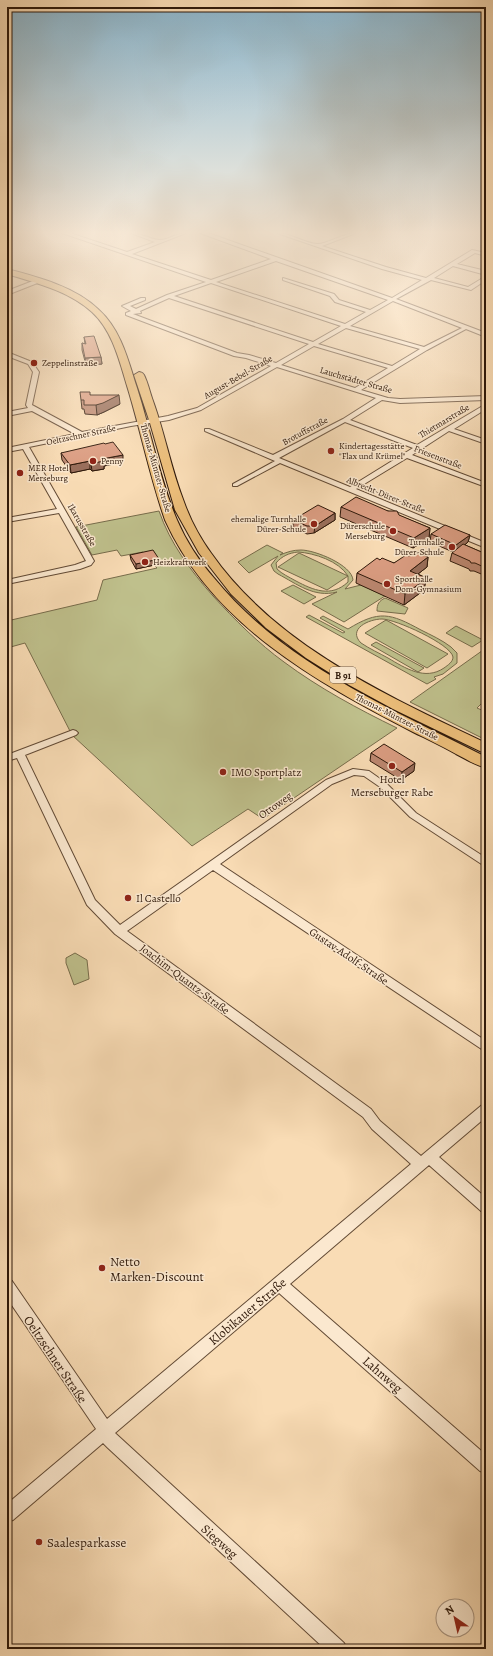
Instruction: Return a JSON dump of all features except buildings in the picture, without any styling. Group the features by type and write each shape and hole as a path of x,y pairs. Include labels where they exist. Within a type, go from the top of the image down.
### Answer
{"main road":[{"name":"Thomas-Müntzer-Straße","path":"94,310 106,321 113,333 128,375 168,511 180,537 213,575 232,588 272,626 322,662 371,691 486,749"},
{"path":"105,310 116,320"},
{"name":"Thomas-Müntzer-Straße","path":"128,344 155,421 180,510 203,563"},
{"name":"Thomas-Müntzer-Straße","path":"213,575 222,596 259,631 286,652 320,675 374,706 486,762"}],"street":[{"name":"Lauchstädter Straße","path":"134,310 128,314 236,355 248,356 381,398 400,401 486,398"},
{"path":"212,310 313,344 393,368"},
{"path":"297,310 425,349"},
{"path":"365,310 370,312"},
{"name":"August-Bebel-Straße","path":"155,421 178,416 199,409 373,310"},
{"path":"418,310 483,335 486,330"},
{"path":"356,390 425,349 465,328"},
{"path":"7,354 30,364 36,372 29,405 33,409 82,435"},
{"name":"Brotuffstraße","path":"276,460 381,398"},
{"name":"Thietmarstraße","path":"350,490 486,406"},
{"path":"7,414 33,409"},
{"name":"Brotuffstraße","path":"345,420 418,448"},
{"name":"Oeltzschner Straße","path":"7,450 142,422 155,421"},
{"path":"449,429 486,442"},
{"name":"Albrecht-Dürer-Straße","path":"207,430 276,460 486,546"},
{"name":"Ikarusstraße","path":"7,582 76,567 90,561 25,447"},
{"name":"Friesenstraße","path":"406,455 486,485"},
{"path":"235,485 276,460"},
{"path":"7,520 62,510"},
{"path":"7,758 73,733"},
{"name":"Joachim-Quantz-Straße","path":"20,754 91,902 119,931 366,1113 376,1124 486,1207"},
{"name":"Ottoweg","path":"119,931 329,782 353,772 366,773 375,779 413,815 486,863"},
{"name":"Gustav-Adolf-Straße","path":"212,864 486,1047"},
{"name":"Klobikauer Straße","path":"7,1514 486,1109"},
{"name":"Lahnweg","path":"279,1284 486,1465"},
{"name":"Oeltzschner Straße","path":"7,1286 92,1412 106,1430"},
{"name":"Siegweg","path":"106,1430 112,1444 338,1649"}],"green space":[{"name":"IMO Sportplatz","path":"159,511 175,545 196,576 213,596 256,639 284,662 311,681 353,706 397,728 263,819 248,809 192,846 72,735 25,643 7,648 7,621 97,600 103,580 157,568 154,565 159,564 147,557 143,552 121,556 117,550 92,555 76,527"},
{"path":"267,545 283,553 280,555 295,550 307,551 332,559 351,574 353,580 345,589 361,585 385,596 344,622 312,604 337,592 313,592 278,574 274,571 271,565 278,556 249,573 238,562","holes":["298,552 311,554 326,559 339,566 348,576 348,582 335,590 322,591 309,587 288,577 277,569 276,563 286,555 292,553"]},
{"path":"299,553 348,576 327,590 278,567"},
{"path":"293,585 316,597 304,604 281,591"},
{"path":"385,598 408,608 405,614 377,611 377,606 381,600"},
{"path":"309,615 343,633 345,632 320,618 323,616 348,629 377,616 392,617 410,624 448,644 457,653 457,663 443,674 434,677 436,679 427,684 306,617","holes":["377,619 389,620 422,633 443,646 453,657 449,665 437,672 415,672 401,666 361,643 357,638 358,629 366,623"]},
{"path":"386,620 448,654 427,668 365,633"},
{"path":"456,626 483,640 472,647 446,633"},
{"path":"376,642 424,668 418,672 371,645"},
{"path":"486,648 486,699 477,708 486,712 486,740 410,702"},
{"path":"75,953 87,960 89,979 74,985 66,963 66,958"}],"place":[{"name":"Zeppelinstraße","path":"34,363"},
{"name":"Kindertagesstätte \"Flax und Krümel\"","path":"331,451"},
{"name":"Penny","path":"93,461"},
{"name":"MER Hotel Merseburg","path":"20,473"},
{"name":"ehemalige Turnhalle Dürer-Schule","path":"314,524"},
{"name":"Dürerschule Merseburg","path":"393,531"},
{"name":"Turnhalle Dürer-Schule","path":"452,547"},
{"name":"Heizkraftwerk","path":"145,562"},
{"name":"Sporthalle Dom-Gymnasium","path":"387,584"},
{"name":"Hotel Merseburger Rabe","path":"392,766"},
{"name":"IMO Sportplatz","path":"223,772"},
{"name":"Il Castello","path":"128,898"},
{"name":"Netto Marken-Discount","path":"102,1268"},
{"name":"Saalesparkasse","path":"39,1542"}]}
